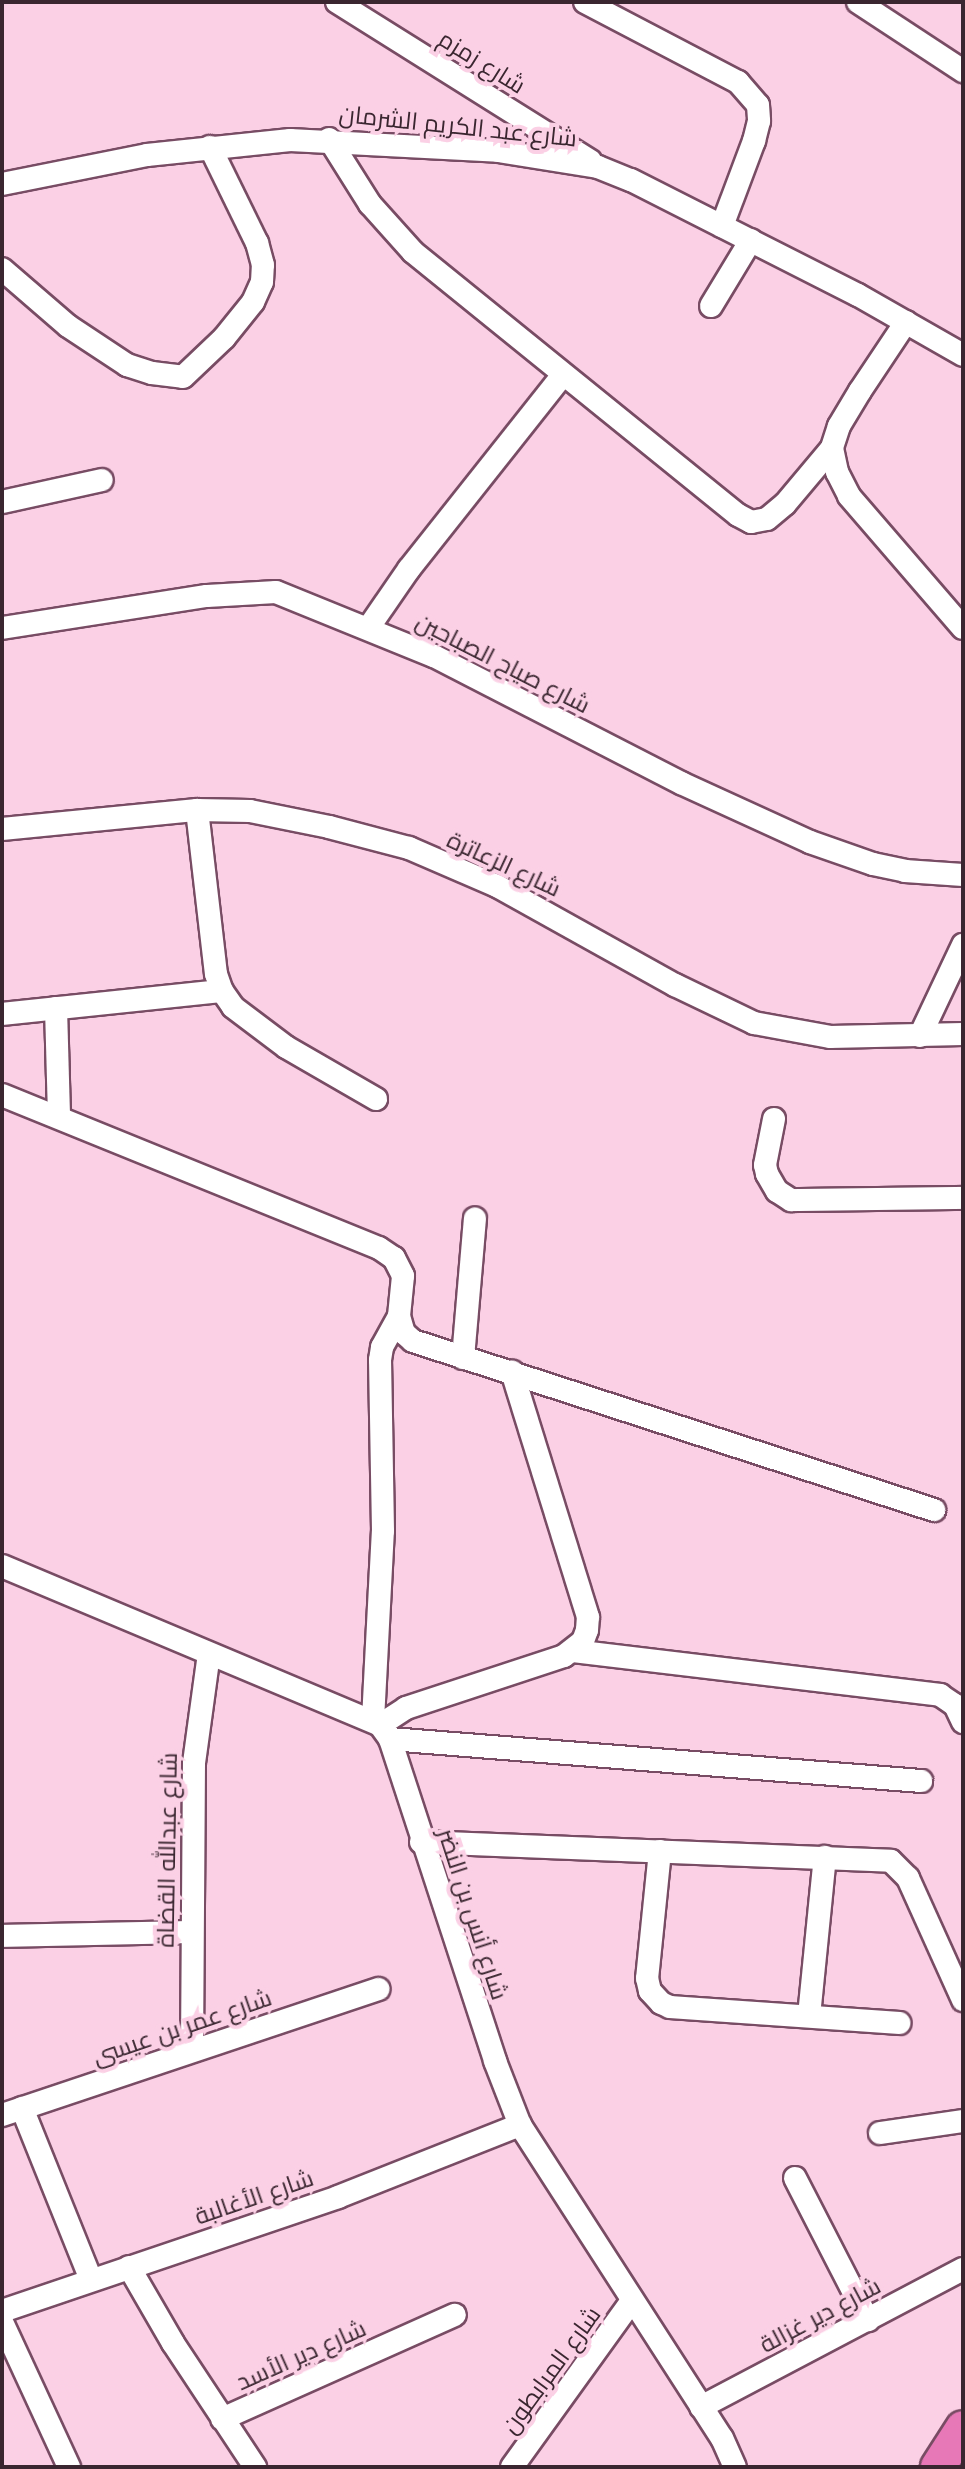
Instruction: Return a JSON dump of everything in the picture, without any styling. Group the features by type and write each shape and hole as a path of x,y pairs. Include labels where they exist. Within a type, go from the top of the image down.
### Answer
{"highway":[{"path":"938,2467 963,2428"}],"street":[{"path":"585,2 738,82 758,105 759,121 754,141 722,226"},
{"path":"858,2 963,71"},
{"name":"شارع زمزم","path":"348,5 598,167"},
{"path":"329,139 391,230 563,375 738,515 751,522 767,519 778,511 832,448 839,426 906,322"},
{"name":"شارع عبد الكريم الشرمان","path":"2,184 98,163 210,147 329,139 498,151 598,167 751,240 963,355"},
{"path":"2,269 68,326 127,365 152,373 183,377 224,338 253,302 262,282 263,265 257,243 210,147"},
{"path":"711,306 751,240"},
{"path":"369,627 409,569 563,375"},
{"path":"832,448 837,472 849,496 963,628"},
{"path":"2,502 102,480"},
{"name":"شارع صياح الصباحين","path":"2,628 255,592 276,592 369,627 434,656 681,783 810,842 873,864 905,871 963,875"},
{"path":"197,810 216,974 222,991 233,1007 286,1047 376,1099"},
{"name":"شارع الزعاترة","path":"2,829 197,810 250,811 329,827 409,848 544,909 675,985 754,1023 793,1033 830,1037 963,1034"},
{"path":"920,1036 963,945"},
{"path":"2,1014 222,991"},
{"path":"56,1008 59,1116"},
{"path":"2,1095 379,1248 394,1258 403,1276 399,1316 404,1333 413,1341 934,1510"},
{"path":"774,1119 765,1165 777,1191 791,1200 963,1198"},
{"path":"463,1358 475,1219"},
{"name":"شارع أنس بن النضر","path":"399,1316 382,1347 380,1360 383,1531 381,1728 502,2083 520,2125 701,2407 735,2467"},
{"path":"512,1372 588,1617 583,1641 573,1651"},
{"path":"2,1566 381,1728 921,1781"},
{"path":"381,1728 406,1708 573,1651 940,1695 955,1705 963,1722"},
{"name":"شارع عبدالله القضاة","path":"192,2049 195,1741 209,1654"},
{"path":"421,1842 883,1859 903,1871 963,2000"},
{"path":"660,1851 647,1978 654,1996 670,2007 899,2023"},
{"path":"809,2016 825,1857"},
{"path":"2,1936 191,1932"},
{"name":"شارع عمر بن عيسى","path":"12,2112 192,2049 379,1989"},
{"path":"12,2112 91,2280"},
{"path":"880,2133 963,2121"},
{"name":"شارع الأغالبة","path":"2,2311 338,2197 520,2125"},
{"path":"795,2178 868,2320"},
{"path":"129,2267 222,2419"},
{"name":"شارع دير غزالة","path":"701,2407 963,2269"},
{"name":"شارع المرابطون","path":"512,2467 631,2302"},
{"name":"شارع دير الأسد","path":"255,2467 222,2419 455,2315"},
{"path":"2,2322 69,2467"}]}
